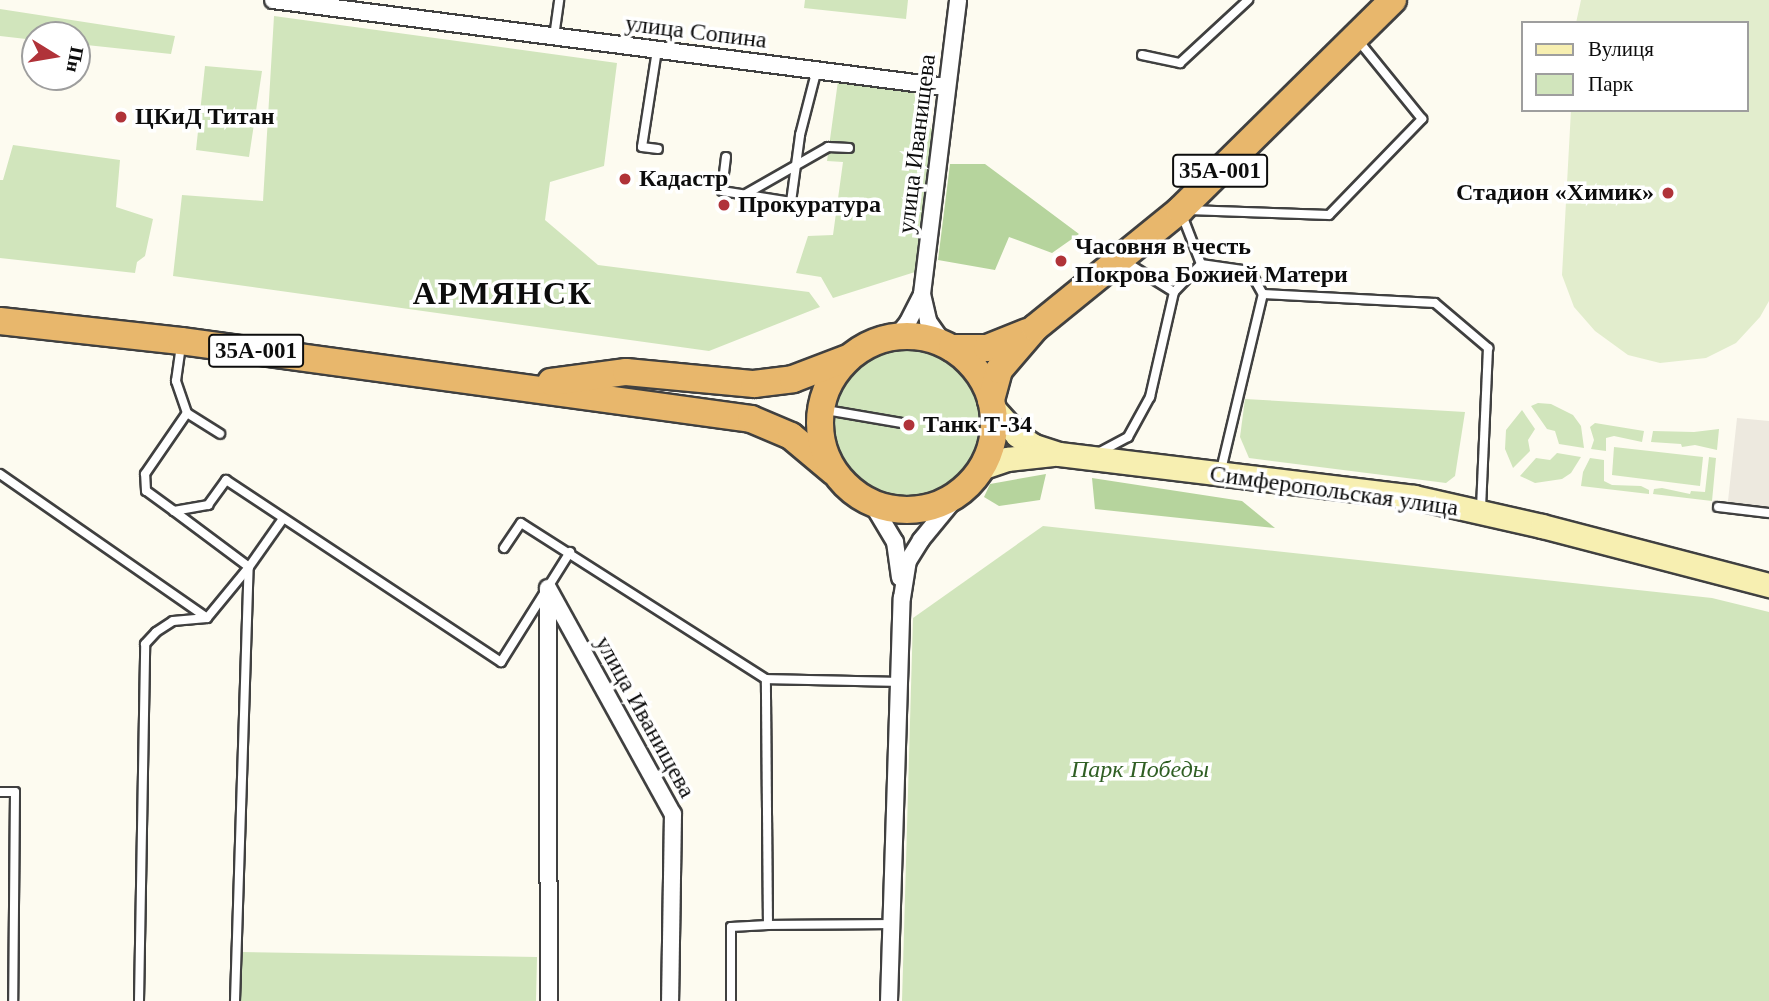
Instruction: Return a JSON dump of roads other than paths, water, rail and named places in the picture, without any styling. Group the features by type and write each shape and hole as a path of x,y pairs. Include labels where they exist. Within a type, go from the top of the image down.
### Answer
{"highway":[{"name":"35А-001","path":"0,321 181,341 751,419 791,436 857,495 894,509 918,509 941,503 962,491 981,468 994,429 992,404 999,370 1035,328 1180,210 1357,39 1393,0"},
{"name":"35А-001","path":"512,385 626,372 754,384 793,379 848,358 868,345 890,337 908,335 948,346 987,348 1035,328"},
{"name":"35А-001","path":"948,346 976,370 992,404"},
{"name":"35А-001","path":"834,472 824,452 820,409 831,381 848,358"}],"main road":[{"name":"Симферопольская улица","path":"992,404 1017,435 1034,446 1059,454 1414,497 1769,585"},
{"name":"Симферопольская улица","path":"981,468 1007,459 1059,454"}],"street":[{"name":"улица Сопина","path":"273,0 947,87"},
{"name":"улица Иванищева","path":"948,346 928,321 922,295 958,0"},
{"name":"улица Иванищева","path":"890,337 901,331 908,322 922,295"},
{"path":"890,1001 902,598 908,561 921,540 962,491"},
{"path":"871,502 895,542 902,598"},
{"name":"улица Иванищева","path":"548,588 673,814 670,1001"},
{"path":"548,588 549,1001"}],"lane":[{"path":"554,37 559,0"},
{"path":"1142,55 1180,63 1248,0"},
{"path":"1201,264 1180,210 1329,215 1422,119 1357,39"},
{"path":"657,50 642,147 658,149"},
{"path":"726,157 722,191 791,202 817,69"},
{"path":"744,195 828,148 849,148"},
{"path":"1120,258 1174,292"},
{"path":"1086,459 1128,437 1150,397 1174,292 1201,264"},
{"path":"1201,264 1250,271 1263,294 1220,474"},
{"path":"1263,294 1435,303 1488,348 1481,513"},
{"path":"181,341 176,381 187,413 220,434"},
{"path":"820,409 902,424"},
{"path":"187,413 145,474 146,491 249,567"},
{"path":"0,474 207,618"},
{"path":"174,511 208,505 226,480 282,520 501,662 570,552"},
{"path":"1718,507 1769,513"},
{"path":"139,1001 145,644 156,632 173,621 207,618 249,567 282,520"},
{"path":"505,548 521,523 766,679 898,682"},
{"path":"235,1001 249,567"},
{"path":"766,679 768,925"},
{"path":"0,792 15,792 13,1001"},
{"path":"731,1001 731,927 892,924"}],"place":[{"name":"ЦКиД Титан","path":"121,117"},
{"name":"Кадастр","path":"625,179"},
{"name":"Стадион «Химик»","path":"1668,193"},
{"name":"Прокуратура","path":"724,205"},
{"name":"Часовня в честь Покрова Божией Матери","path":"1061,261"},
{"name":"Танк Т-34","path":"909,425"}],"district":[{"name":"АРМЯНСК","path":"503,293"}],"park label":[{"name":"Парк Победы","path":"1140,770"}]}
